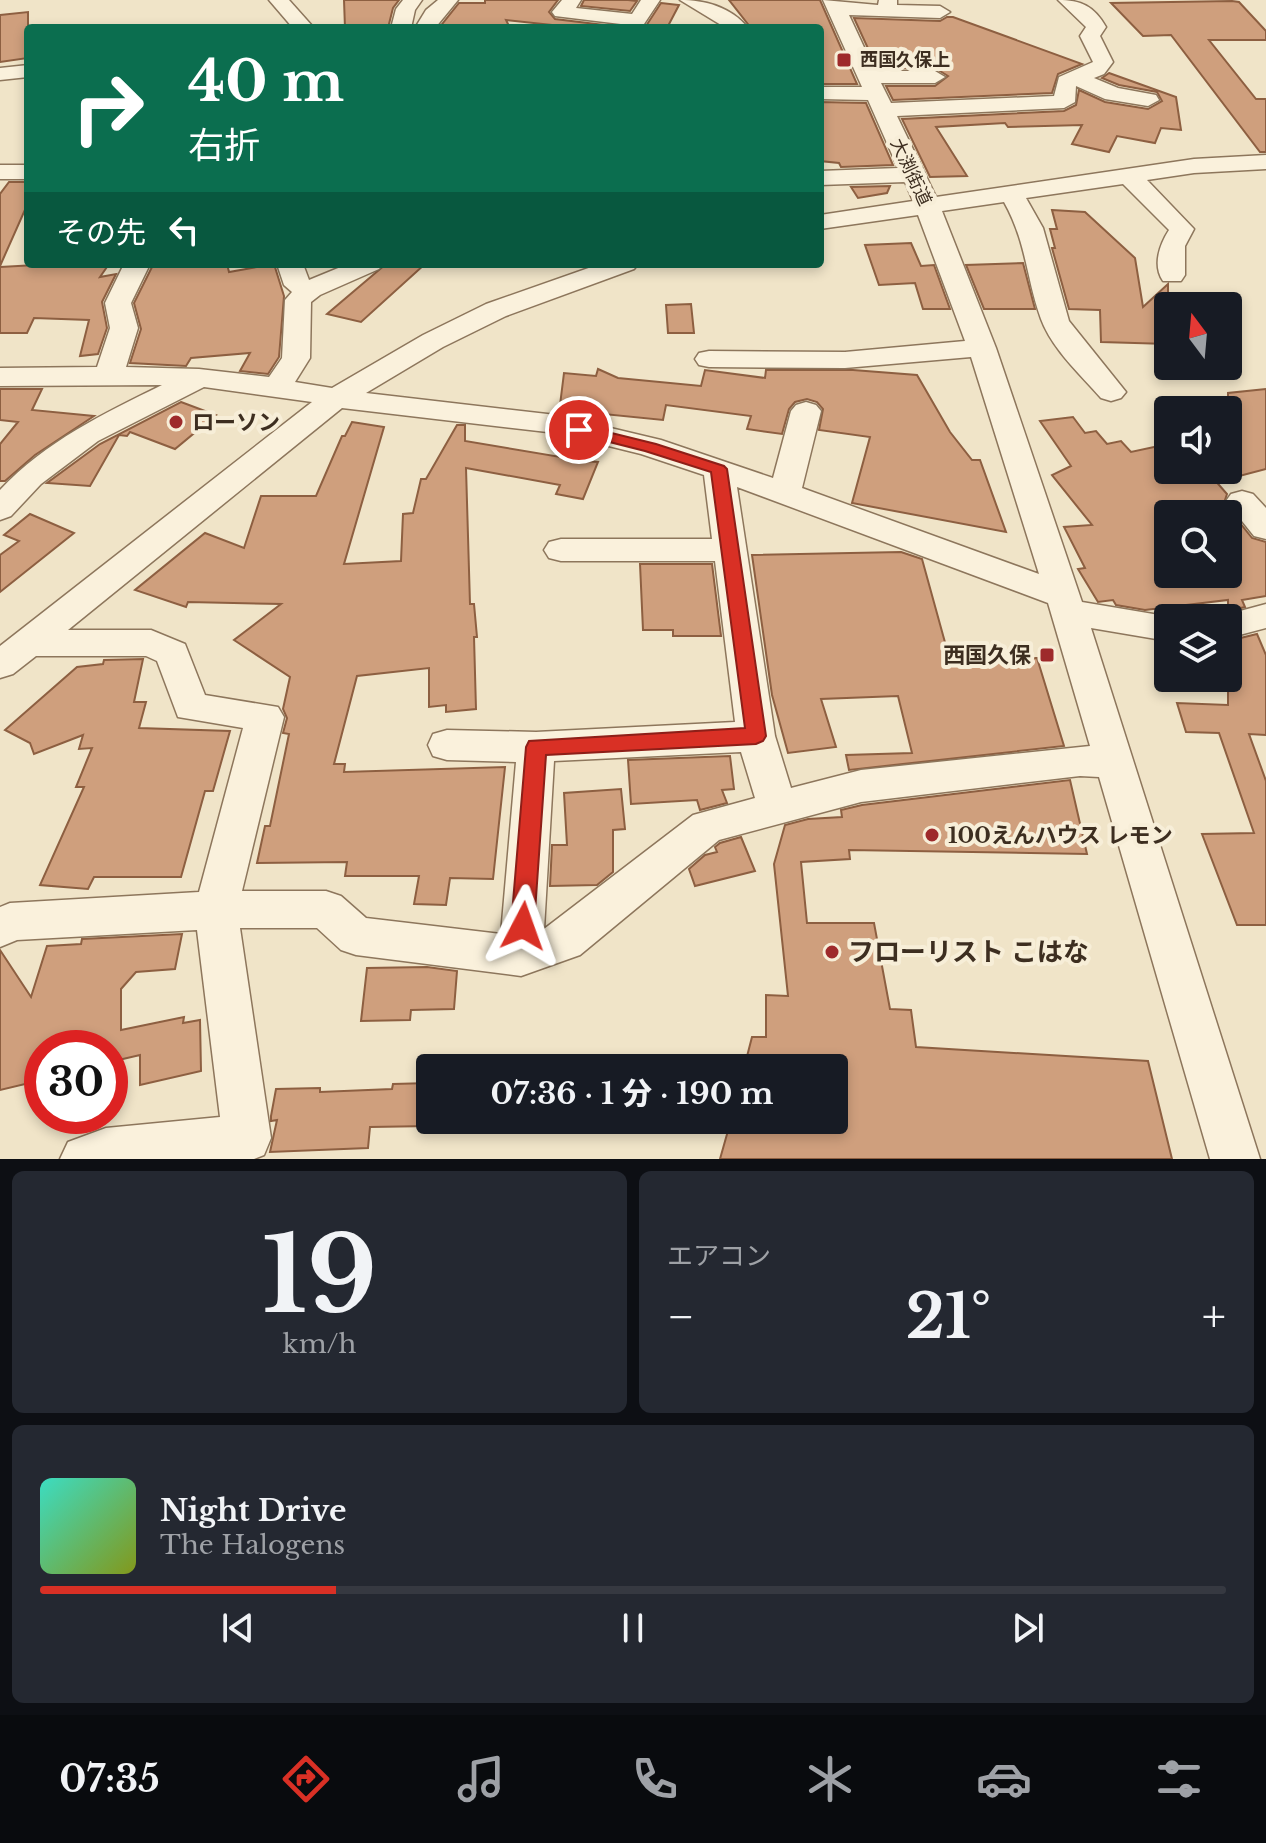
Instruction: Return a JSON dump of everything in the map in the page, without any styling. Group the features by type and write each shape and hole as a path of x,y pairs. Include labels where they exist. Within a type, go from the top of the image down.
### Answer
{"street":[{"path":"278,0 300,24"},
{"path":"402,24 406,9 413,0"},
{"path":"427,24 433,14 449,0"},
{"path":"572,0 562,12 637,20 651,0"},
{"path":"689,0 731,24"},
{"path":"824,93 1064,102 1066,81 1097,70 1103,62 1090,36 1096,27 1091,18 1067,0"},
{"path":"834,5 887,6 940,12"},
{"name":"大渕街道","path":"834,5 842,47 874,94 927,205 982,348 1065,603 1235,1159"},
{"path":"0,74 24,71"},
{"path":"874,94 935,77"},
{"path":"1076,78 1113,94 1148,100"},
{"path":"824,221 1194,166 1266,162"},
{"path":"0,172 24,172"},
{"path":"824,178 913,175"},
{"path":"1129,176 1182,229 1172,246 1172,275"},
{"path":"1012,194 1031,228 1055,321 1068,342 1111,392"},
{"path":"109,375 124,328 118,303 135,268"},
{"path":"291,268 297,285 311,289"},
{"path":"277,387 296,358 298,300 311,289 361,268"},
{"path":"14,654 336,398 433,341 496,310 614,268"},
{"path":"709,359 845,360 982,348"},
{"path":"0,377 109,375 199,378 556,424 650,447 719,469 1065,603 1154,625"},
{"path":"0,509 30,477 87,434 199,378"},
{"path":"785,493 806,411"},
{"path":"719,469 756,736 778,809"},
{"path":"1242,501 1266,528"},
{"path":"561,550 731,550"},
{"path":"1242,622 1266,616"},
{"path":"14,654 151,643 172,653 191,707 265,717 216,910 247,1138 99,1157"},
{"path":"447,745 536,747 756,736"},
{"path":"521,956 536,747"},
{"path":"0,928 10,922 216,910 326,909 356,936 521,956 565,941 707,827 861,786 1080,761 1112,762"}],"building":[{"path":"344,0 399,0 393,8 389,24 345,24"},
{"path":"485,0 558,0 549,12 555,19 596,24 506,20 508,24 442,24 459,3 485,3"},
{"path":"584,0 637,1 630,11 581,6"},
{"path":"729,0 820,0 857,84 824,84 824,24 748,24"},
{"path":"1239,2 1266,31 1266,40 1209,40 1256,99 1266,99 1266,152 1260,152 1171,35 1143,36 1111,3"},
{"path":"661,3 679,5 669,24 647,24"},
{"path":"28,12 28,24 24,24 24,59 0,62 0,15"},
{"path":"947,17 1082,64 1058,74 1052,93 893,100 886,86 935,86 948,76 935,68 877,68 854,18 940,21"},
{"path":"1109,73 1176,97 1181,130 1161,128 1155,143 1117,136 1109,152 1072,144 1082,125 1008,127 1005,123 936,127 967,176 930,177 902,119 1064,111 1076,105 1079,90 1105,102 1148,109 1162,101 1157,92 1119,85 1102,78"},
{"path":"824,102 866,103 893,165 841,167 839,163 824,161"},
{"path":"9,182 24,182 24,212 0,266 0,194"},
{"path":"890,186 887,193 858,198 851,187"},
{"path":"1052,210 1085,212 1135,258 1143,307 1154,297 1154,344 1101,342 1100,310 1069,309 1052,248 1055,248 1050,229 1057,229"},
{"path":"911,243 921,266 934,265 950,309 923,309 915,283 879,285 865,245"},
{"path":"1023,263 1035,309 984,309 966,265"},
{"path":"0,267 106,268 100,277 116,274 102,302 107,328 98,354 80,356 89,320 34,318 27,333 0,333"},
{"path":"152,268 228,268 229,272 275,268 284,296 279,357 268,374 240,371 250,353 191,358 186,366 130,363 141,329 134,303"},
{"path":"381,268 421,268 361,322 327,314"},
{"path":"691,304 694,333 668,333 666,305"},
{"path":"598,369 618,378 701,386 705,370 765,378 766,370 853,370 917,375 950,432 972,460 980,460 1006,532 852,503 870,437 819,430 823,409 817,402 807,399 795,402 789,409 782,434 747,429 751,416 666,405 663,420 604,414 601,423 577,417 581,407 560,405 564,373 596,376"},
{"path":"0,389 42,389 32,410 94,416 35,455 5,481 0,481 0,444 18,422 0,420"},
{"path":"1266,389 1266,469 1242,475 1242,396 1228,396 1228,393"},
{"path":"181,402 216,415 175,449 130,432 127,436 119,435 90,486 47,483 100,444"},
{"path":"1073,417 1085,433 1096,431 1107,444 1121,441 1131,452 1154,447 1154,484 1218,484 1227,494 1225,500 1154,500 1154,588 1242,588 1242,526 1252,538 1266,542 1266,596 1242,600 1245,607 1242,608 1242,604 1228,604 1228,600 1154,604 1154,609 1145,610 1116,605 1113,600 1098,602 1078,569 1085,568 1064,527 1092,525 1052,475 1071,466 1040,421"},
{"path":"352,422 384,427 344,564 401,561 403,514 413,513 421,479 426,479 457,425 465,425 465,441 560,457 567,439 592,445 586,461 598,462 583,499 556,494 560,485 466,468 470,604 474,604 477,637 474,637 476,709 446,712 446,705 429,707 429,668 357,676 334,764 345,764 344,772 505,767 493,879 450,878 446,905 414,904 419,876 345,876 347,862 257,863 265,826 270,826 289,734 283,733 287,718 283,709 290,677 234,640 281,604 188,602 186,607 135,590 205,533 244,548 261,496 316,496 342,436 345,436"},
{"path":"30,514 74,533 0,592 0,555 19,541 4,535"},
{"path":"901,552 922,559 946,646 961,646 964,659 1037,658 1064,746 849,770 846,755 912,753 898,696 821,699 836,747 788,753 772,695 752,555"},
{"path":"640,564 712,564 721,636 673,636 673,630 643,630"},
{"path":"1257,634 1266,655 1266,735 1249,734 1266,781 1266,925 1237,925 1202,834 1254,833 1219,733 1186,732 1177,703 1228,705 1228,692 1242,692 1242,638"},
{"path":"143,659 134,702 146,702 139,728 230,731 213,791 205,791 181,877 94,877 88,889 40,885 84,787 76,787 92,748 79,749 83,735 34,754 30,743 5,730 77,667 103,664 104,660"},
{"path":"730,756 734,789 722,790 727,803 700,810 697,800 631,804 628,760"},
{"path":"1070,780 1087,854 849,850 850,859 801,862 807,923 874,923 890,1009 911,1010 916,1047 1148,1061 1172,1159 720,1159 727,1134 848,1134 848,1054 748,1054 752,1037 766,1037 766,995 788,996 774,864 785,825 808,819 842,817 841,810"},
{"path":"621,789 625,829 613,830 613,872 597,885 550,886 552,845 567,845 564,793"},
{"path":"741,837 755,871 695,886 689,869 705,855 717,852 715,847 720,843"},
{"path":"182,934 175,969 136,972 121,989 121,1030 24,1030 24,1084 0,1090 0,950 31,997 47,946 81,944 82,939"},
{"path":"427,967 457,971 454,1009 411,1010 410,1020 361,1021 367,968"},
{"path":"184,1017 183,1023 200,1020 201,1071 140,1085 140,1055 128,1058 128,1030 121,1030"},
{"path":"416,1083 416,1126 370,1127 368,1148 270,1152 277,1120 271,1121 276,1089 320,1088 320,1092 392,1089 393,1084"}],"place":[{"name":"西国久保上","path":"844,60"},
{"name":"ローソン","path":"176,422"},
{"name":"西国久保","path":"1047,655"},
{"name":"100えんハウス レモン","path":"932,835"},
{"name":"フローリスト こはな","path":"832,952"}],"route":[{"path":"523,926 536,747 756,736 719,469 650,447 579,430"}]}
